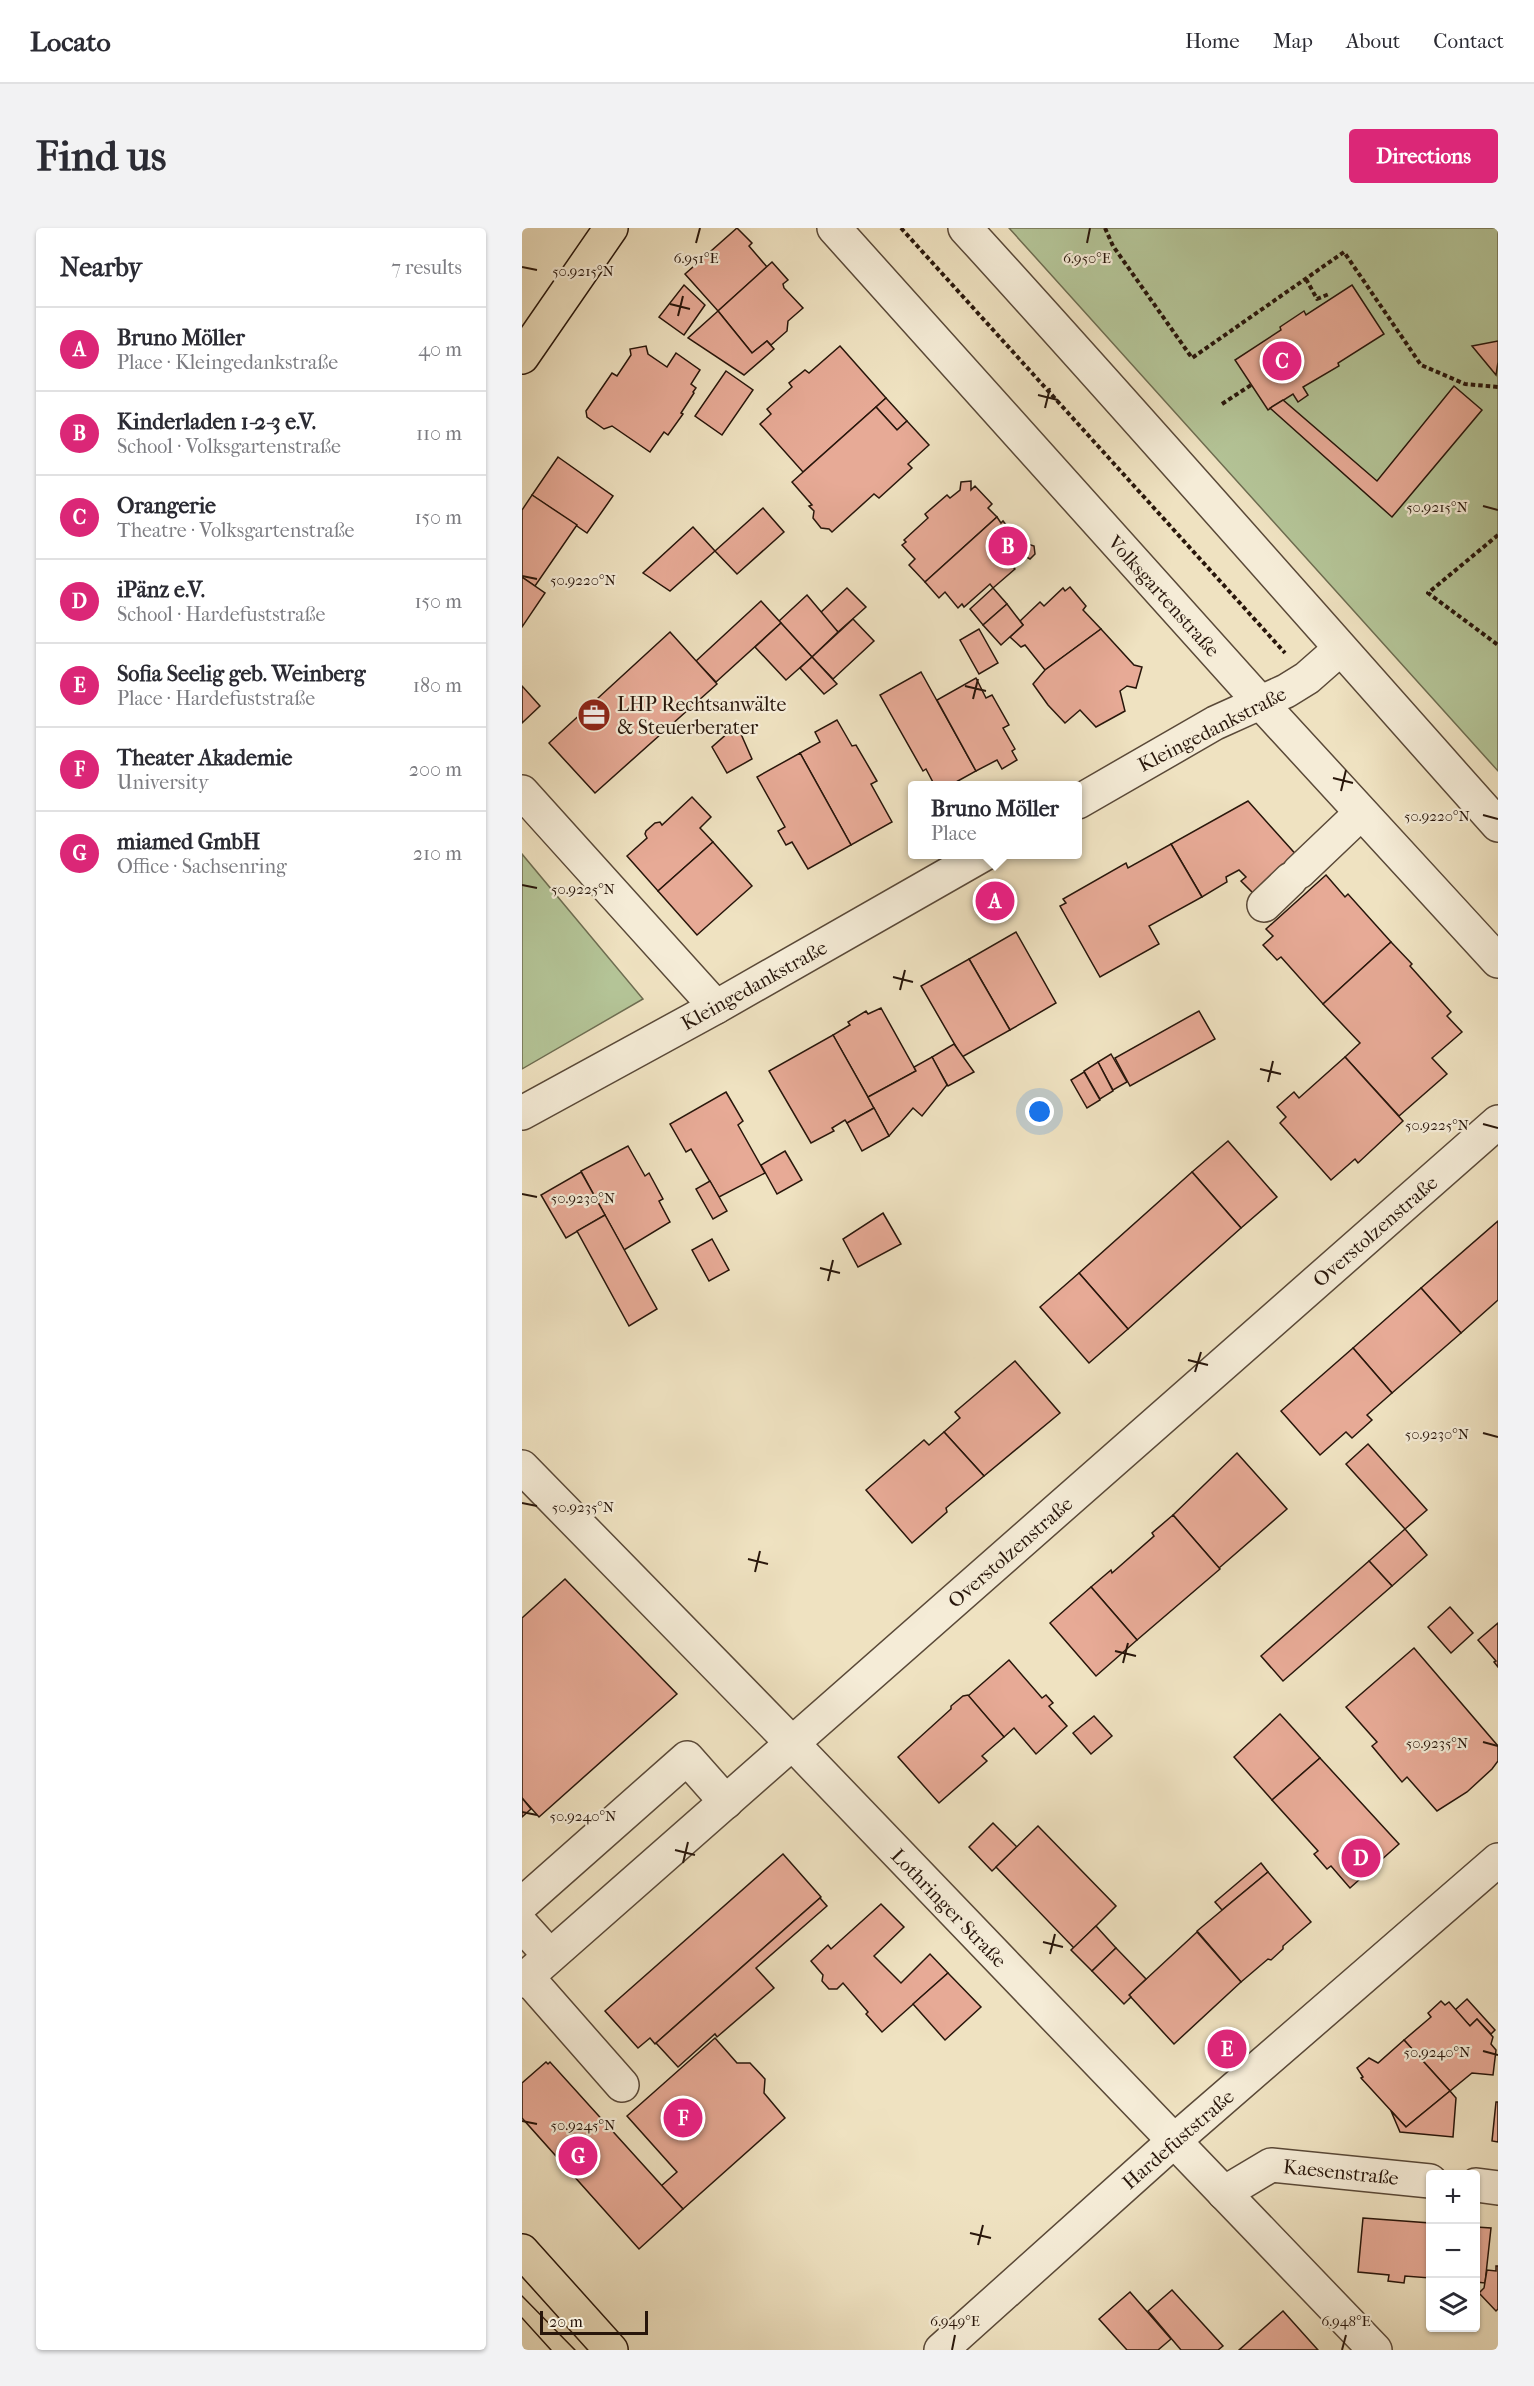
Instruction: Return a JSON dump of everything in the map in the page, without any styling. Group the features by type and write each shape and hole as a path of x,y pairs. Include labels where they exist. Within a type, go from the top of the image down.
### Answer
{"main road":[{"path":"522,357 611,228"},
{"path":"522,2251 611,2350"}],"street":[{"name":"Volksgartenstraße","path":"834,228 1260,702 1498,961"},
{"path":"965,228 1130,410 1498,825"},
{"name":"Kleingedankstraße","path":"1082,799 1215,723 1286,692 1307,678 1340,649"},
{"path":"522,792 716,1007"},
{"path":"1264,905 1361,813"},
{"name":"Kleingedankstraße","path":"522,1113 716,1007 977,859"},
{"name":"Overstolzenstraße","path":"533,1971 1498,1122"},
{"name":"Lothringer Straße","path":"522,1467 793,1744 1375,2350"},
{"path":"522,1904 687,1758 726,1802"},
{"name":"Hardefuststraße","path":"941,2350 1174,2141 1498,1860"},
{"path":"522,1925 533,1971 622,2085"},
{"name":"Kaesenstraße","path":"1224,2193 1271,2165 1426,2180"},
{"path":"1480,2186 1498,2188"}],"path":[{"path":"901,228 1307,678"},
{"path":"1105,228 1113,246 1192,358 1344,252 1421,365 1465,384 1498,387"},
{"path":"1306,279 1317,299 1329,294"},
{"path":"1222,404 1251,385"},
{"path":"1498,535 1428,593 1498,645"}],"green space":[{"path":"1009,228 1498,228 1498,771"},
{"path":"522,854 643,999 522,1069"}],"building":[{"path":"737,228 752,243 749,246 767,267 718,311 685,274"},
{"path":"772,262 788,280 783,284 784,288 803,308 788,321 787,331 771,345 767,341 752,353 718,311"},
{"path":"684,285 705,305 684,335 659,317"},
{"path":"1352,285 1384,334 1338,363 1339,366 1303,387 1308,395 1298,402 1293,394 1268,410 1235,360 1281,330 1280,327 1304,311 1306,315"},
{"path":"718,311 752,353 767,341 774,349 744,375 688,338"},
{"path":"1498,341 1498,362 1496,375 1472,346"},
{"path":"646,346 648,354 667,367 676,353 700,370 691,384 696,388 681,413 683,414 668,435 664,432 650,452 612,426 604,429 587,417 586,411 612,373 617,376 631,355 630,349"},
{"path":"840,346 886,398 803,472 760,424 771,414 767,409 792,387 789,383 805,370 809,373"},
{"path":"726,371 753,390 722,435 695,416"},
{"path":"1454,386 1482,410 1392,517 1270,408 1283,400 1377,481"},
{"path":"886,398 907,421 897,430 876,407"},
{"path":"876,407 897,430 907,421 929,445 908,464 912,468 879,498 874,494 832,532 821,528 813,518 814,511 809,506 812,505 792,482"},
{"path":"558,457 613,496 587,533 532,495"},
{"path":"971,481 971,490 975,486 992,504 988,508 997,517 925,582 909,565 915,559 902,545 906,542 904,540 928,518 925,514 947,495 950,498 960,490 961,482"},
{"path":"532,495 577,525 535,586 522,577 522,510"},
{"path":"763,508 784,532 737,574 715,551"},
{"path":"997,517 1001,523 1003,521 1024,548 1028,544 1034,546 1035,554 1030,559 1023,555 1011,565 1015,569 993,588 990,584 964,607 962,604 958,608 945,592 939,598 925,582"},
{"path":"693,527 715,551 670,591 643,573"},
{"path":"522,577 545,593 522,627"},
{"path":"1070,587 1086,606 1083,610 1101,629 1045,670 1025,645 1021,647 1010,637 1023,625 1020,621 1040,602 1044,606 1063,588 1065,591"},
{"path":"847,588 866,607 838,632 820,613"},
{"path":"993,588 1007,604 983,625 970,609"},
{"path":"807,595 838,632 812,657 779,621"},
{"path":"761,601 781,623 716,682 696,661"},
{"path":"1007,604 1023,625 1001,645 983,625"},
{"path":"853,619 874,641 833,679 812,657"},
{"path":"781,623 812,657 786,680 755,647"},
{"path":"979,629 998,663 979,674 960,640"},
{"path":"1101,629 1134,665 1142,667 1136,688 1127,686 1120,691 1125,711 1096,727 1080,710 1065,723 1033,684 1045,670"},
{"path":"670,632 717,684 595,793 549,743"},
{"path":"812,657 837,684 824,694 800,668"},
{"path":"921,672 976,771 958,781 932,781 926,769 923,771 880,695"},
{"path":"976,678 986,698 992,695 1009,725 1003,728 1015,749 1012,751 1017,760 1002,769 997,760 976,771 937,700"},
{"path":"522,686 540,706 522,723"},
{"path":"837,720 852,746 856,745 877,781 871,784 892,822 851,845 800,753 820,742 815,732"},
{"path":"737,725 752,759 727,773 712,747"},
{"path":"800,753 851,845 808,869 792,842 786,845 778,831 785,827 757,777"},
{"path":"692,797 711,817 700,828 713,842 658,891 627,856 647,838 646,831 655,823 660,822 662,825"},
{"path":"1248,801 1300,859 1257,897 1241,881 1246,877 1239,870 1226,877 1227,882 1202,897 1171,844"},
{"path":"713,842 752,886 697,935 658,891"},
{"path":"1171,844 1202,897 1149,926 1159,944 1100,977 1060,906 1066,903 1063,899 1126,863 1128,868"},
{"path":"1326,875 1345,897 1348,894 1391,942 1323,1004 1281,957 1277,960 1263,945 1273,936 1266,929"},
{"path":"1016,932 1056,1003 1010,1030 969,959"},
{"path":"1391,942 1451,1012 1447,1016 1462,1032 1432,1058 1447,1074 1399,1116 1345,1057 1360,1043 1323,1004"},
{"path":"969,959 1010,1030 962,1057 921,986"},
{"path":"881,1008 916,1071 868,1097 833,1035 850,1025 848,1022 866,1011 868,1014"},
{"path":"1199,1011 1215,1039 1130,1086 1115,1058"},
{"path":"833,1035 874,1108 847,1123 845,1120 832,1128 834,1131 811,1143 769,1071"},
{"path":"954,1044 974,1072 948,1086 932,1057"},
{"path":"1111,1054 1127,1082 1113,1090 1098,1062"},
{"path":"932,1057 947,1085 922,1116 913,1108 889,1136 868,1097 916,1071 914,1067"},
{"path":"1345,1057 1403,1121 1358,1163 1355,1159 1331,1180 1280,1123 1286,1117 1277,1107 1294,1092 1299,1098"},
{"path":"1098,1062 1113,1091 1100,1099 1084,1071"},
{"path":"1084,1072 1100,1100 1087,1108 1071,1080"},
{"path":"726,1092 743,1121 738,1125 765,1173 719,1197 691,1149 686,1152 670,1124"},
{"path":"874,1108 889,1136 862,1151 847,1123"},
{"path":"1228,1141 1277,1197 1241,1228 1192,1172"},
{"path":"628,1146 645,1176 649,1173 663,1199 659,1201 670,1222 624,1250 581,1171"},
{"path":"785,1151 802,1180 777,1194 761,1165"},
{"path":"581,1172 605,1215 566,1238 541,1195"},
{"path":"1192,1172 1241,1228 1128,1329 1079,1273"},
{"path":"710,1181 727,1211 713,1219 696,1189"},
{"path":"883,1213 901,1244 858,1267 843,1239"},
{"path":"605,1215 657,1309 629,1326 577,1231"},
{"path":"1498,1221 1498,1300 1461,1333 1421,1288"},
{"path":"712,1239 729,1270 709,1281 692,1250"},
{"path":"1079,1273 1128,1329 1089,1363 1040,1307"},
{"path":"1421,1288 1461,1333 1392,1393 1353,1348"},
{"path":"1353,1348 1392,1393 1367,1415 1372,1420 1352,1438 1346,1432 1320,1455 1281,1411"},
{"path":"1015,1361 1060,1413 984,1476 944,1432 960,1418 955,1412"},
{"path":"944,1432 984,1476 946,1508 947,1512 912,1543 866,1490 924,1440 929,1445"},
{"path":"1368,1444 1427,1510 1405,1529 1346,1464"},
{"path":"1237,1453 1287,1509 1219,1568 1173,1515"},
{"path":"1173,1515 1220,1569 1137,1640 1091,1587 1111,1570 1112,1573 1154,1536 1152,1533"},
{"path":"1405,1529 1427,1555 1392,1586 1369,1561"},
{"path":"1369,1561 1392,1586 1283,1681 1261,1656"},
{"path":"565,1579 677,1694 539,1817 522,1798 522,1618"},
{"path":"1091,1587 1137,1640 1096,1676 1050,1623"},
{"path":"1450,1607 1473,1633 1451,1653 1428,1627"},
{"path":"1498,1623 1498,1667 1494,1662 1496,1661 1478,1640"},
{"path":"1414,1648 1498,1746 1498,1761 1492,1769 1467,1792 1437,1811 1407,1777 1402,1782 1372,1746 1377,1742 1346,1707"},
{"path":"1009,1660 1042,1698 1046,1695 1053,1703 1049,1706 1067,1726 1036,1754 1014,1728 1004,1737 968,1696"},
{"path":"968,1695 1004,1737 982,1756 987,1761 939,1803 898,1757 951,1709 951,1706 963,1696"},
{"path":"1280,1714 1320,1758 1272,1800 1234,1757"},
{"path":"1094,1716 1112,1736 1091,1754 1073,1733"},
{"path":"1320,1758 1399,1844 1350,1888 1331,1866 1327,1869 1314,1854 1318,1851 1272,1800"},
{"path":"522,1798 531,1809 522,1817"},
{"path":"993,1823 1017,1847 992,1871 969,1847"},
{"path":"1038,1826 1116,1906 1074,1948 996,1867"},
{"path":"783,1854 821,1897 655,2044 650,2038 638,2048 605,2011"},
{"path":"1261,1863 1268,1872 1222,1910 1215,1902"},
{"path":"1268,1872 1311,1922 1283,1946 1283,1949 1271,1960 1268,1959 1241,1982 1197,1931"},
{"path":"820,1898 827,1906 756,1968 774,1988 717,2037 715,2034 678,2067 656,2043"},
{"path":"881,1904 904,1927 874,1956 901,1983 930,1954 948,1973 882,2032 843,1983 837,1989 829,1989 822,1981 823,1975 811,1961 828,1945 831,1949"},
{"path":"1096,1926 1116,1948 1092,1971 1071,1950"},
{"path":"1197,1932 1241,1982 1174,2044 1129,1995"},
{"path":"1116,1948 1146,1979 1129,1995 1131,1997 1124,2004 1092,1971"},
{"path":"948,1973 981,2007 945,2040 913,2004"},
{"path":"1467,1999 1495,2030 1491,2034 1477,2019 1470,2026 1455,2010"},
{"path":"1441,2001 1445,2005 1449,2002 1470,2026 1477,2019 1493,2037 1491,2044 1496,2050 1493,2075 1472,2073 1450,2091 1404,2040 1431,2017 1428,2013"},
{"path":"715,2038 737,2063 750,2063 765,2079 764,2093 785,2118 683,2209 661,2186 677,2172 627,2116"},
{"path":"1404,2040 1450,2091 1406,2127 1361,2078 1363,2077 1357,2068 1369,2058 1378,2063"},
{"path":"546,2062 548,2064 550,2062 683,2209 639,2249 522,2118 522,2083"},
{"path":"1450,2091 1456,2098 1453,2137 1400,2132 1391,2111 1406,2127"},
{"path":"1496,2102 1498,2102 1498,2142 1492,2141"},
{"path":"1363,2218 1426,2223 1426,2278 1405,2276 1404,2283 1388,2281 1389,2275 1358,2272"},
{"path":"1480,2227 1491,2228 1485,2283 1480,2282"},
{"path":"1496,2266 1498,2266 1498,2309 1496,2311 1480,2292 1484,2288 1487,2270 1496,2271"},
{"path":"1172,2290 1223,2346 1218,2350 1181,2350 1148,2311"},
{"path":"1130,2292 1171,2339 1158,2350 1127,2350 1099,2319"},
{"path":"1283,2311 1318,2350 1239,2350"}],"tram line":[{"path":"522,2296 575,2350"},
{"path":"522,2318 551,2350"}],"place":[{"name":"Orangerie","path":"1282,361"},
{"name":"Kinderladen 1-2-3 e.V.","path":"1008,546"},
{"name":"LHP Rechtsanwälte & Steuerberater","path":"594,715"},
{"name":"Bruno Möller","path":"995,901"},
{"name":"iPänz e.V.","path":"1361,1858"},
{"name":"Sofia Seelig geb. Weinberg","path":"1227,2049"},
{"name":"Theater Akademie","path":"683,2118"},
{"name":"miamed GmbH","path":"578,2156"}]}
